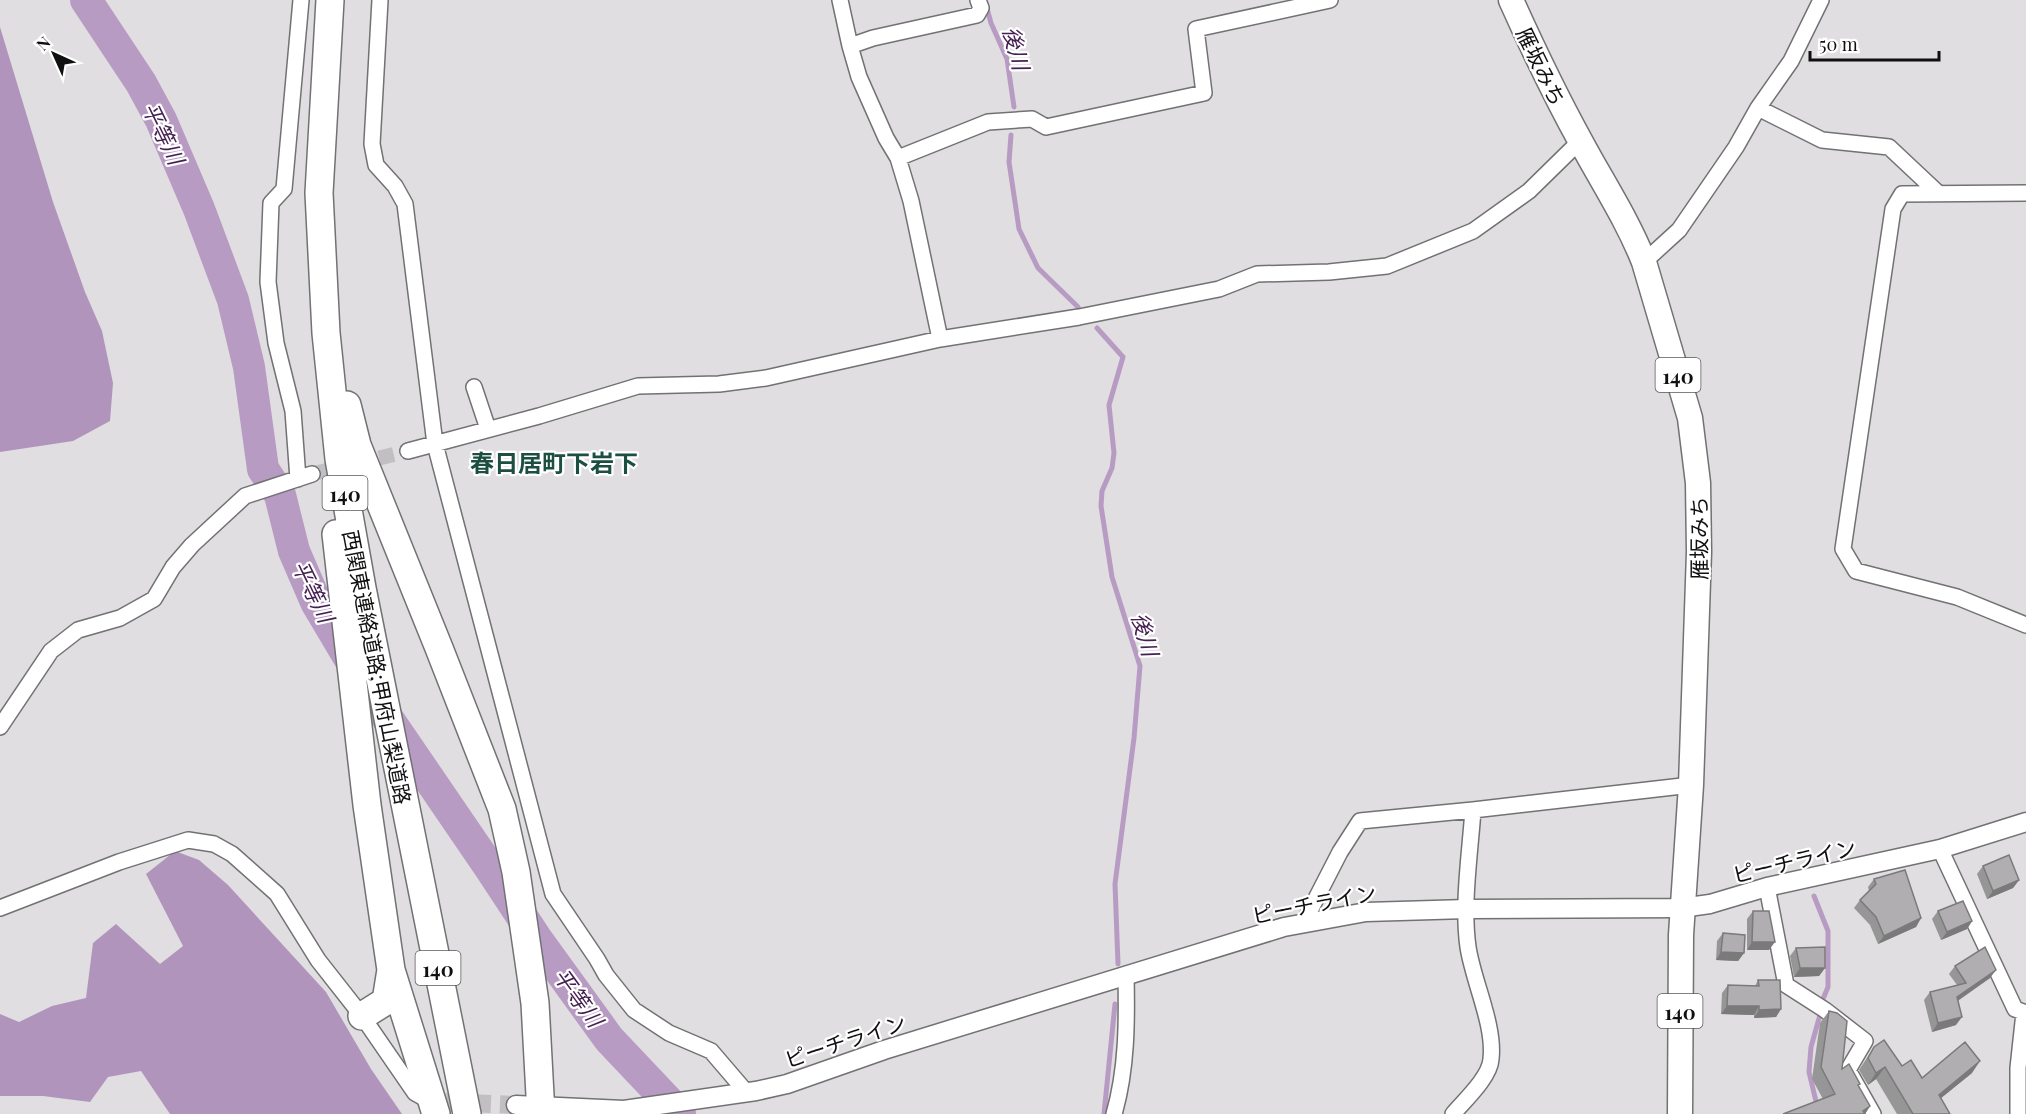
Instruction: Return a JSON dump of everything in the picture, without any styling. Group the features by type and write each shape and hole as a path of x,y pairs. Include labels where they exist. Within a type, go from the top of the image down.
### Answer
{"highway":[{"name":"西関東連絡道路;甲府山梨道路","path":"330,0 319,193 332,397 339,459 362,588 409,821 445,1108"},
{"name":"雁坂みち","path":"1511,0 1534,54 1635,238 1690,418 1698,483 1699,552 1691,784 1682,908 1680,1114"},
{"path":"322,259 346,404 357,445 502,809 516,872 535,1003 533,1109"},
{"path":"332,397 331,454 337,554 367,805 391,970 445,1108"},
{"path":"362,1016 386,1001 391,970"}],"street":[{"path":"0,727 51,651 78,630 120,618 154,599 173,567 192,545 245,496 305,476 293,411 276,343 268,282 271,203 284,189 302,0"},
{"path":"380,0 372,144 376,165 395,186 405,204 435,444 552,894 606,975 634,1010 669,1033 711,1051 747,1093"},
{"path":"840,0 859,77 886,138 898,158 910,201 940,339"},
{"path":"850,46 873,38 977,15 981,8 978,0"},
{"path":"898,158 988,122 1032,119 1046,127 1203,93 1196,29 1281,6 1330,0"},
{"path":"1644,262 1679,230 1736,147 1758,108 1791,61 1821,0"},
{"path":"1758,108 1822,140 1889,147 1938,193"},
{"path":"408,451 539,416 638,386 719,384 766,378 940,339 1079,317 1219,289 1257,274 1329,272 1387,266 1473,231 1529,190 1580,141"},
{"path":"2026,193 1902,194 1893,209 1844,549 1856,571 1957,597 2026,625"},
{"path":"474,387 488,429"},
{"path":"1303,924 1340,852 1360,821 1691,784"},
{"path":"1453,1114 1483,1079 1492,1060 1490,1034 1468,947 1467,909 1473,810"},
{"name":"ピーチライン","path":"533,1109 623,1112 747,1093 787,1084 884,1050 1284,927 1366,912 1682,908 1710,904 1767,887 1940,849 2026,822"},
{"path":"0,908 119,862 188,840 213,844 232,854 277,894 318,960 362,1016 415,1093 445,1108"},
{"path":"1940,849 2015,1009 2025,1013 2018,1068 2018,1114"},
{"path":"1767,887 1786,985 1825,1010 1865,1041 1848,1070 1873,1114"},
{"path":"1114,1114 1125,1049 1126,975"}],"shaded area":[{"path":"0,27 53,202 85,292 102,331 113,383 110,421 73,441 0,452"},
{"path":"175,851 199,860 228,885 326,992 371,1069 402,1114 170,1114 141,1071 108,1077 90,1102 43,1096 0,1096 0,1014 19,1022 52,1006 86,998 93,943 116,924 160,964 183,946 146,874"}],"building":[{"path":"2009,855 2019,880 1993,891 1983,866"},
{"path":"1905,870 1921,918 1884,936 1876,917 1860,900 1876,884 1874,879"},
{"path":"1963,901 1972,921 1947,932 1938,911"},
{"path":"1753,911 1769,911 1775,942 1752,942"},
{"path":"1723,933 1745,935 1744,953 1721,952"},
{"path":"1825,947 1825,968 1800,968 1796,948"},
{"path":"1985,947 1996,970 1957,997 1962,1017 1938,1023 1930,992 1966,983 1955,966"},
{"path":"1758,980 1780,980 1781,1009 1759,1010 1759,1006 1727,1006 1728,985 1759,986"},
{"path":"1829,1011 1837,1013 1847,1021 1842,1069 1849,1064 1870,1106 1863,1111 1865,1114 1783,1114 1835,1094 1821,1067"},
{"path":"1884,1040 1902,1066 1911,1060 1922,1078 1965,1042 1980,1061 1939,1095 1950,1114 1913,1114 1885,1067 1876,1073 1868,1058 1874,1047"}],"waterway":[{"name":"平等川","path":"86,0 141,83 161,120 199,209 233,300 249,367 263,469 280,495 294,551 316,602 367,688 536,938 609,1039 680,1114"},
{"name":"後川","path":"986,5 991,23 1007,59 1014,107"},
{"name":"後川","path":"1011,135 1009,162 1019,229 1038,268 1078,307"},
{"name":"後川","path":"1097,328 1123,357 1109,405 1114,453 1112,468 1102,491 1101,506 1112,577 1140,666 1134,738 1115,884 1118,964"},
{"path":"1814,896 1828,931 1828,987 1823,999"},
{"name":"後川","path":"1104,1114 1115,1004"},
{"path":"1819,1114 1809,1072 1811,1047 1820,1015"}],"tunnel":[{"path":"312,474 408,451"},
{"path":"446,1102 516,1105"}],"district":[{"name":"春日居町下岩下","path":"554,462"}]}
